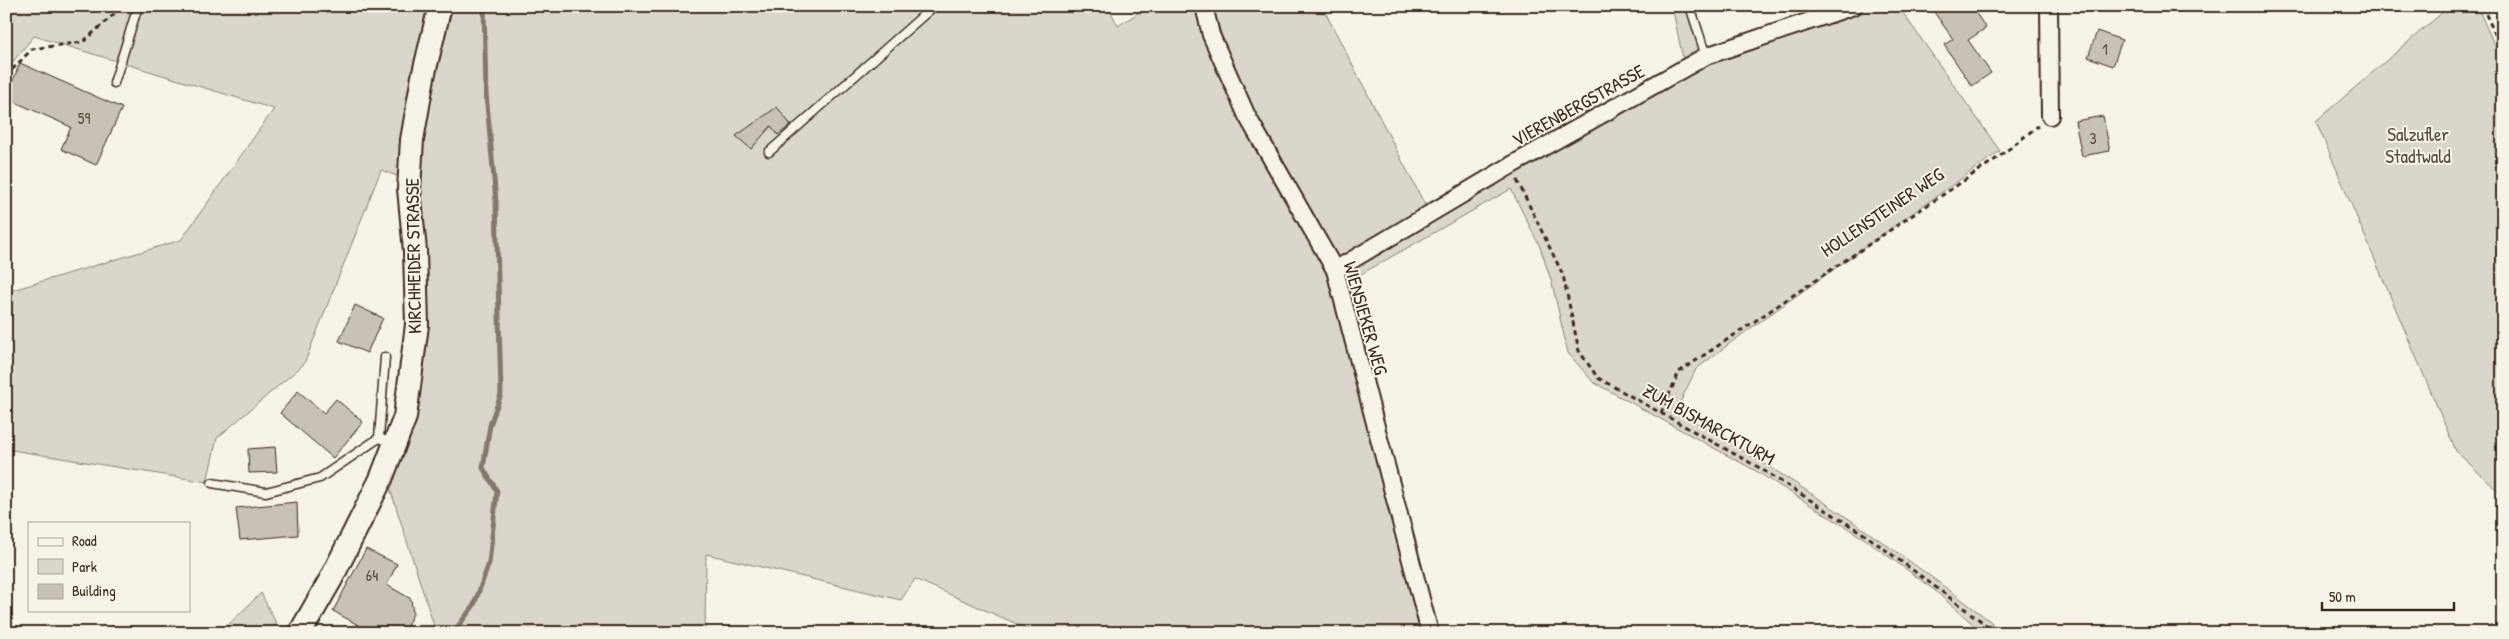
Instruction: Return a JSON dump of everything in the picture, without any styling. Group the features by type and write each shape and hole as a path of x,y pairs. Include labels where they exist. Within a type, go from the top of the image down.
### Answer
{"main road":[{"name":"KIRCHHEIDER STRASSE","path":"300,633 365,512 387,441 405,417 417,325 415,251 410,189 412,140 423,77 440,6"}],"street":[{"name":"WIENSIEKER WEG","path":"1204,6 1211,35 1247,116 1335,270 1430,633"},
{"name":"VIERENBERGSTRASSE","path":"1335,270 1510,166 1706,56 1854,6"},
{"path":"2049,6 2050,116"}],"lane":[{"path":"114,83 138,6"},
{"path":"770,152 934,6"},
{"path":"1690,6 1706,56"},
{"path":"212,483 266,492 320,478 387,441 385,357"}],"path":[{"path":"6,76 32,49 83,42 114,14 119,6"},
{"path":"2482,6 2503,51"},
{"name":"HOLLENSTEINER WEG","path":"1661,413 1679,372 1996,160 2050,116"},
{"name":"ZUM BISMARCKTURM","path":"1510,166 1564,274 1579,351 1598,378 1758,467 1867,536 1985,624 1993,633"}],"green space":[{"path":"6,6 432,6 402,178 381,170 304,364 217,438 207,482 6,449 6,292 181,240 274,109 34,36 6,70"},
{"path":"449,6 1108,6 1118,26 1149,6 1200,6 1330,273 1427,633 1037,633 915,579 901,600 706,554 705,633 433,633 435,629 388,482 411,421 418,139"},
{"path":"1213,6 1322,6 1425,205 1520,149 1683,59 1672,6 1694,6 1706,50 1838,6 1898,6 2000,151 1696,369 1676,411 1758,459 1836,510 1952,592 1990,621 2001,633 1983,633 1933,589 1865,539 1756,471 1593,382 1568,353 1552,283 1540,247 1511,189 1347,282 1315,219 1278,158 1248,103 1231,62"},
{"name":"Salzufler Stadtwald","path":"2450,6 2477,6 2503,64 2503,496 2456,451 2316,121"},
{"path":"261,593 281,633 220,633"}],"building":[{"path":"1942,6 1971,6 1986,28 1968,40 1991,73 1972,86 1944,45 1953,39 1934,12"},
{"path":"2097,31 2122,40 2113,66 2088,57"},
{"path":"20,63 122,108 96,165 61,149 71,127 6,98"},
{"path":"777,107 791,125 778,135 771,126 751,149 736,136"},
{"path":"2103,116 2110,151 2082,156 2075,121"},
{"path":"355,305 383,318 367,353 339,341"},
{"path":"298,391 324,413 336,399 363,422 333,458 280,413"},
{"path":"275,447 277,472 249,473 248,449"},
{"path":"297,502 298,535 240,540 236,508"},
{"path":"366,549 397,564 387,585 411,599 413,614 403,633 357,633 360,626 333,611"}],"waterway":[{"path":"453,633 474,605 489,563 497,491 483,468 490,425 501,394 496,201 486,93 484,6"}]}
